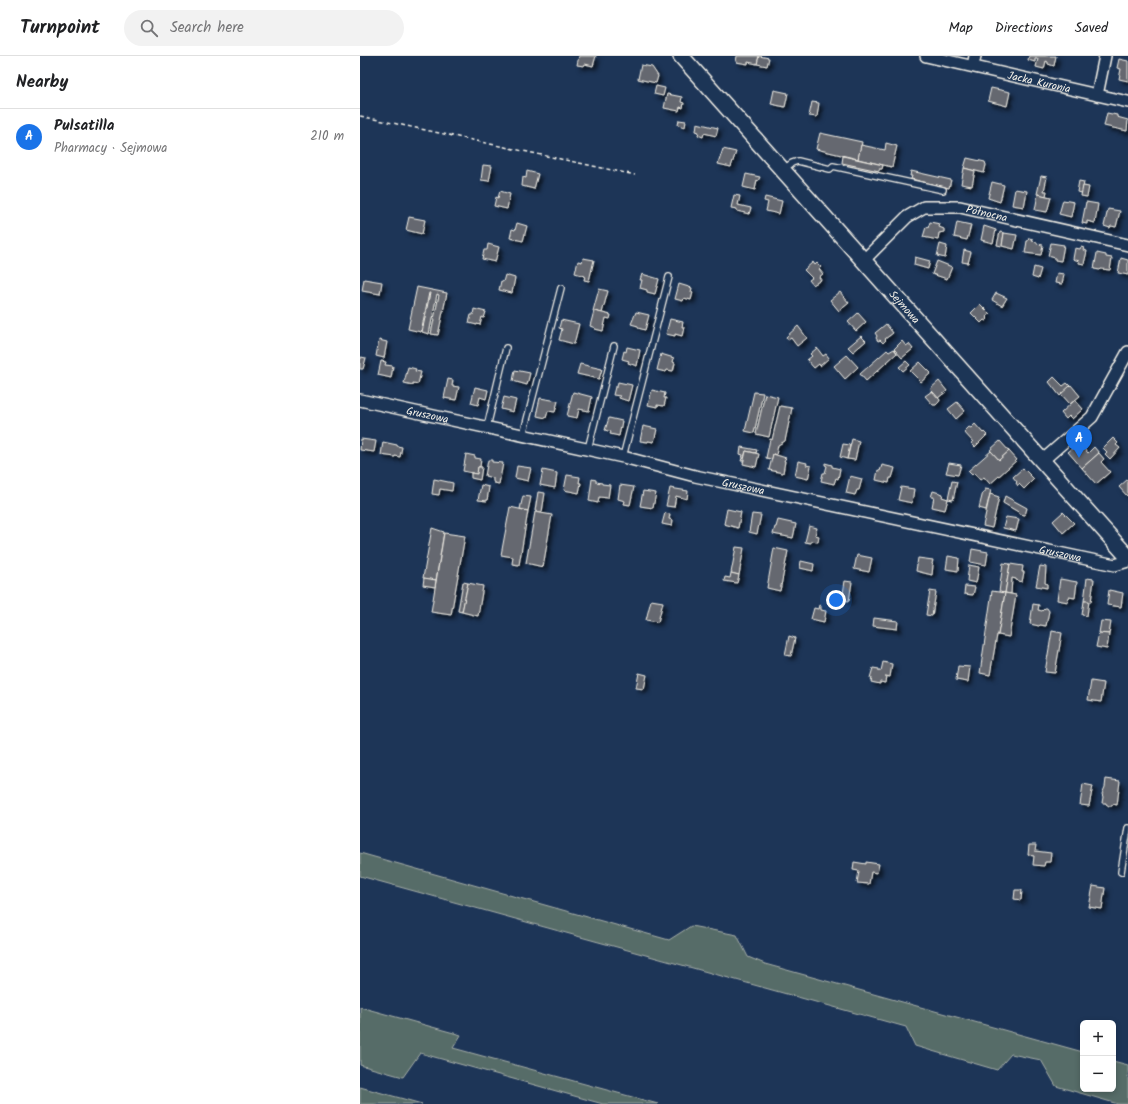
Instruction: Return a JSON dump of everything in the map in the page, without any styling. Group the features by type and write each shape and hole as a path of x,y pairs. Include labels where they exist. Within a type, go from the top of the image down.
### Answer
{"main road":[{"name":"Sejmowa","path":"681,56 1128,557"}],"street":[{"name":"Jacka Kuronia","path":"926,56 974,61 1097,95 1128,102"},
{"path":"1097,95 1105,56"},
{"name":"Północna","path":"864,260 907,217 924,207 960,207 1128,245"},
{"path":"1042,461 1092,417 1128,352"},
{"name":"Gruszowa","path":"360,400 624,457 695,476 1115,565 1128,561"}],"lane":[{"path":"783,170 792,163 798,161 830,169 833,166 943,190"},
{"path":"624,457 669,277"},
{"path":"523,435 560,288"},
{"path":"588,449 614,346"},
{"path":"487,427 506,348"},
{"path":"1121,872 1128,828"}],"path":[{"path":"360,116 635,175"}],"green space":[{"path":"360,853 669,940 691,926 737,935 748,957 765,964 1080,1051 1080,1092 1116,1092 1116,1062 1128,1065 1128,1104 1118,1104 1056,1086 1041,1060 1011,1054 997,1070 915,1046 906,1027 360,876"},
{"path":"360,1007 461,1035 453,1048 658,1104 603,1104 420,1053 403,1077 360,1065"},
{"path":"360,1087 422,1104 360,1104"}],"building":[{"path":"579,56 596,56 593,66 585,64 584,66 577,65"},
{"path":"737,56 759,56 757,64 748,62 748,64 736,62"},
{"path":"759,56 769,58 767,66 757,64"},
{"path":"1029,56 1056,56 1054,66 1048,64 1046,61 1044,69 1036,67 1038,59 1035,59 1035,62 1028,60"},
{"path":"1119,59 1128,61 1128,81 1119,79 1121,69 1117,68"},
{"path":"641,65 652,67 658,76 656,83 638,79"},
{"path":"656,86 665,88 663,96 654,94"},
{"path":"991,88 1010,92 1007,106 988,101"},
{"path":"774,90 788,93 785,107 771,104"},
{"path":"667,94 682,97 681,102 684,103 683,108 680,107 679,111 664,108"},
{"path":"812,102 819,103 817,117 809,116"},
{"path":"1107,113 1117,115 1117,117 1128,120 1127,131 1104,126"},
{"path":"679,120 686,121 685,127 678,125"},
{"path":"697,123 718,128 716,136 704,133 703,137 698,135 699,132 696,131"},
{"path":"820,133 862,142 858,159 816,149"},
{"path":"886,143 897,146 892,167 858,159 861,145 885,150"},
{"path":"723,149 736,152 731,167 718,164"},
{"path":"843,156 883,165 882,169 879,169 879,171 842,163"},
{"path":"967,158 985,162 986,165 984,173 964,168"},
{"path":"483,165 492,166 489,181 481,180"},
{"path":"964,168 975,171 972,186 961,184"},
{"path":"527,171 538,174 534,189 522,186 523,177 526,178"},
{"path":"911,171 951,180 949,188 911,179"},
{"path":"746,174 760,177 758,181 757,180 755,190 743,187"},
{"path":"1041,176 1047,177 1044,191 1047,191 1046,196 1037,194"},
{"path":"1079,181 1084,182 1082,193 1077,192"},
{"path":"992,182 1004,185 1000,202 988,198"},
{"path":"1083,186 1089,187 1087,197 1081,196"},
{"path":"1015,189 1027,191 1024,207 1012,205"},
{"path":"500,191 510,194 507,209 494,206 496,197 498,198"},
{"path":"1038,194 1051,197 1047,212 1035,210"},
{"path":"734,195 740,196 738,205 751,208 749,214 731,208"},
{"path":"765,197 782,201 779,214 766,211 768,202 764,201"},
{"path":"1063,200 1074,202 1071,217 1059,214"},
{"path":"1086,202 1098,204 1095,223 1087,221 1087,224 1082,223"},
{"path":"1108,209 1120,211 1116,227 1111,226 1110,228 1104,226"},
{"path":"409,217 425,220 422,234 406,230"},
{"path":"930,222 940,224 939,227 944,229 944,232 939,233 938,240 923,237 926,227 928,228"},
{"path":"957,222 971,225 967,240 954,237"},
{"path":"517,223 527,226 523,241 510,238 512,229 515,230"},
{"path":"984,226 996,230 993,243 981,240"},
{"path":"1000,232 1004,233 1002,246 997,245"},
{"path":"1004,233 1017,235 1014,249 1002,246"},
{"path":"1029,238 1033,239 1032,241 1037,242 1037,244 1043,245 1041,255 1025,253"},
{"path":"1051,243 1064,245 1061,261 1055,260 1055,258 1048,256"},
{"path":"488,244 499,247 495,262 482,259 484,250 487,250"},
{"path":"940,244 947,246 945,258 937,256"},
{"path":"1081,247 1084,248 1083,250 1087,251 1084,264 1073,259 1075,248 1080,249"},
{"path":"964,250 971,252 968,263 962,262"},
{"path":"1097,253 1112,258 1110,270 1094,269"},
{"path":"915,257 930,261 928,269 914,265"},
{"path":"583,258 594,260 589,281 584,280 585,276 575,273 578,261 582,262"},
{"path":"1121,258 1128,260 1128,275 1118,273"},
{"path":"937,261 952,267 947,279 932,274"},
{"path":"813,262 815,265 817,263 821,267 819,269 823,274 819,277 821,280 813,285 809,280 812,278 804,270"},
{"path":"1034,267 1041,269 1038,279 1032,277"},
{"path":"1057,273 1064,274 1062,284 1055,283"},
{"path":"642,274 659,279 655,294 640,288"},
{"path":"505,275 515,278 512,293 499,290 501,281 503,282"},
{"path":"364,279 382,282 380,294 362,291"},
{"path":"679,284 692,288 691,292 693,292 691,300 684,298 683,301 675,299"},
{"path":"417,287 447,293 438,335 431,334 439,295 437,294 429,334 422,332 430,293 421,332 408,329"},
{"path":"599,289 608,291 602,313 593,311"},
{"path":"840,292 849,303 839,311 830,300"},
{"path":"996,293 1007,298 1002,306 992,300"},
{"path":"980,304 990,314 986,317 988,319 986,321 984,320 981,323 971,313"},
{"path":"474,309 486,312 484,318 482,317 480,325 469,323"},
{"path":"594,311 611,315 610,319 606,318 603,331 590,326"},
{"path":"636,312 649,315 645,330 631,324"},
{"path":"858,313 866,322 856,331 848,322"},
{"path":"670,319 683,322 682,327 684,327 682,336 666,334"},
{"path":"561,320 579,324 574,344 559,340 562,329 559,328"},
{"path":"886,324 893,333 885,339 886,340 883,343 880,340 878,341 875,333"},
{"path":"798,326 807,338 797,346 791,338 788,340 786,337"},
{"path":"861,336 866,341 853,352 848,347"},
{"path":"379,340 387,342 384,358 376,356"},
{"path":"902,341 906,346 909,344 913,349 902,358 894,349"},
{"path":"627,347 640,350 637,366 622,359 624,351 626,352"},
{"path":"817,348 823,356 826,354 829,358 820,366 819,364 814,368 807,360 812,356 810,354"},
{"path":"894,349 897,353 866,381 860,374 887,350 889,352"},
{"path":"661,354 674,358 673,362 675,363 673,371 667,370 666,372 657,370"},
{"path":"847,355 858,367 845,379 834,366"},
{"path":"361,357 366,358 363,369 360,369"},
{"path":"381,361 386,362 385,365 393,366 391,378 378,375"},
{"path":"906,361 910,365 903,371 899,367"},
{"path":"920,362 931,373 921,382 910,371"},
{"path":"580,364 602,369 599,379 577,374"},
{"path":"408,367 416,369 415,371 421,372 418,384 413,383 413,385 404,383"},
{"path":"515,370 530,373 527,385 513,381"},
{"path":"1054,377 1063,386 1067,383 1070,386 1060,396 1049,382"},
{"path":"448,379 453,380 452,386 459,387 456,400 444,398"},
{"path":"939,381 947,391 938,398 930,389"},
{"path":"618,382 632,385 628,401 619,398 620,396 613,395"},
{"path":"1071,385 1080,396 1070,404 1061,394"},
{"path":"475,387 488,390 486,399 480,397 478,405 471,403"},
{"path":"652,390 665,393 664,398 666,398 664,406 657,405 657,407 648,405"},
{"path":"932,391 940,400 936,405 933,405 925,396"},
{"path":"573,392 592,397 589,411 579,409 577,418 567,416"},
{"path":"754,392 763,393 754,433 745,431"},
{"path":"765,394 778,397 769,437 756,434"},
{"path":"504,397 516,400 513,412 501,409"},
{"path":"540,398 558,401 555,412 548,411 546,418 537,416"},
{"path":"1075,400 1083,409 1072,419 1069,416 1066,419 1061,413"},
{"path":"957,402 965,411 956,419 948,409"},
{"path":"780,406 792,408 785,441 778,445 776,455 773,454 772,459 766,458 770,439 772,440"},
{"path":"609,418 622,421 619,436 610,434 611,432 605,430"},
{"path":"975,424 983,433 984,432 987,435 975,447 971,443 973,442 964,432"},
{"path":"643,426 657,429 654,442 640,441"},
{"path":"1113,438 1118,443 1116,445 1120,448 1110,459 1105,454 1107,452 1103,448"},
{"path":"361,439 376,441 374,452 360,450"},
{"path":"852,439 859,441 855,460 847,459"},
{"path":"1000,441 1009,451 999,460 990,450"},
{"path":"383,442 402,447 400,457 381,455"},
{"path":"1079,443 1088,453 1094,447 1099,453 1082,468 1068,452"},
{"path":"843,444 850,445 847,459 840,457"},
{"path":"741,447 757,450 756,453 746,451 743,461 741,461 743,455 740,454"},
{"path":"746,451 759,454 756,467 743,464"},
{"path":"991,451 999,460 1009,451 1017,460 990,484 984,477 980,480 974,473 972,475 968,471"},
{"path":"1099,453 1104,459 1101,462 1110,472 1096,484 1082,468"},
{"path":"466,454 481,459 477,474 463,471"},
{"path":"773,454 786,458 784,461 783,473 769,470"},
{"path":"488,460 503,463 499,484 494,483 493,478 485,476"},
{"path":"798,461 807,463 806,465 811,466 808,479 795,476"},
{"path":"825,463 840,469 838,479 836,478 834,484 821,481 827,466"},
{"path":"949,463 961,465 958,475 946,473"},
{"path":"882,465 895,468 889,483 876,480 878,470 880,471"},
{"path":"517,466 531,468 528,481 515,478"},
{"path":"478,467 482,467 480,480 471,478 471,473 477,474"},
{"path":"1023,468 1034,479 1024,489 1019,484 1018,486 1013,477"},
{"path":"543,470 557,473 555,488 540,485"},
{"path":"567,475 580,477 579,483 581,483 579,493 564,490"},
{"path":"850,476 862,479 859,490 857,490 855,495 846,493"},
{"path":"434,479 453,483 452,491 440,489 439,495 432,494"},
{"path":"592,479 602,484 610,485 608,498 599,497 598,503 589,501"},
{"path":"1128,479 1128,495 1127,496 1119,487"},
{"path":"952,481 957,482 953,500 948,499"},
{"path":"481,485 489,487 487,501 478,500"},
{"path":"620,485 634,487 630,505 624,504 625,501 618,499"},
{"path":"901,487 914,489 912,503 898,500"},
{"path":"670,488 688,491 687,499 676,496 674,507 666,506"},
{"path":"985,489 991,490 986,510 979,508"},
{"path":"643,491 656,493 653,508 640,506"},
{"path":"933,491 943,494 942,497 948,499 945,510 932,507 934,497 931,497"},
{"path":"538,492 545,493 542,512 535,511"},
{"path":"990,494 999,497 992,528 983,526"},
{"path":"523,496 531,497 528,511 520,509"},
{"path":"1005,496 1027,508 1025,515 1020,514 1003,503"},
{"path":"510,507 528,511 519,565 512,564 513,557 501,555"},
{"path":"727,509 741,512 738,528 724,524"},
{"path":"535,512 552,515 543,567 526,563"},
{"path":"1063,512 1074,523 1063,533 1053,521"},
{"path":"665,513 670,514 669,519 673,520 672,526 662,524"},
{"path":"752,514 761,515 757,534 749,532"},
{"path":"1006,517 1019,519 1016,531 1003,528"},
{"path":"778,520 796,524 793,538 773,534"},
{"path":"809,526 817,528 815,535 819,536 818,542 805,542"},
{"path":"432,528 444,532 436,580 423,578"},
{"path":"444,533 465,536 451,615 431,612"},
{"path":"736,547 744,548 739,575 731,573"},
{"path":"774,548 788,551 780,591 767,588"},
{"path":"972,549 988,552 986,565 970,562"},
{"path":"857,555 872,558 869,572 854,569"},
{"path":"948,556 959,558 958,571 946,569"},
{"path":"918,558 933,560 932,575 916,571"},
{"path":"801,561 814,564 813,571 800,568"},
{"path":"1003,563 1010,564 1005,593 999,592"},
{"path":"1010,564 1023,566 1022,572 1024,572 1022,582 1012,578 1011,594 1005,593"},
{"path":"969,565 979,567 976,583 967,581"},
{"path":"1040,566 1046,567 1045,583 1047,584 1047,588 1036,586"},
{"path":"731,573 739,575 737,583 724,581 725,577 730,578"},
{"path":"424,578 436,580 435,587 423,585"},
{"path":"1087,578 1094,579 1091,602 1084,601"},
{"path":"1060,579 1077,582 1075,598 1069,597 1068,602 1057,600"},
{"path":"845,581 852,582 849,601 842,600"},
{"path":"463,582 468,583 462,612 458,611"},
{"path":"468,583 483,586 478,616 462,612"},
{"path":"965,586 975,587 973,595 964,594"},
{"path":"1109,590 1123,593 1121,607 1107,605"},
{"path":"930,591 936,592 932,616 926,615"},
{"path":"992,591 1005,593 990,675 980,673"},
{"path":"1005,593 1016,595 1009,637 998,635"},
{"path":"651,600 663,602 658,622 646,620"},
{"path":"1084,601 1089,601 1087,616 1082,615"},
{"path":"1033,604 1039,605 1038,610 1042,611 1047,608 1049,611 1046,626 1030,624"},
{"path":"819,605 821,606 821,610 826,611 824,622 811,619 814,608 818,609"},
{"path":"874,618 898,621 897,629 873,626"},
{"path":"1101,621 1111,622 1109,634 1099,633"},
{"path":"1052,631 1062,633 1055,673 1045,672"},
{"path":"1099,633 1109,634 1107,649 1096,647"},
{"path":"789,636 795,638 791,656 785,655"},
{"path":"883,662 892,664 890,677 886,676 885,683 880,682 880,684 871,682 872,678 870,678 873,668 881,671"},
{"path":"958,666 970,667 968,682 956,680"},
{"path":"639,673 647,675 644,689 636,688"},
{"path":"1091,681 1104,683 1101,702 1088,700"},
{"path":"1106,779 1120,781 1117,805 1113,804 1112,806 1109,806 1106,803 1102,803 1102,794"},
{"path":"1083,784 1093,786 1089,806 1080,805"},
{"path":"1029,845 1036,845 1035,851 1051,853 1050,862 1045,862 1044,866 1033,865 1034,856 1028,855"},
{"path":"854,862 879,864 877,873 871,872 869,884 857,883 859,871 853,870"},
{"path":"1093,886 1105,888 1102,909 1089,907"},
{"path":"1015,890 1022,890 1021,900 1014,899"}],"place":[{"name":"Pulsatilla","path":"1079,458"}]}
